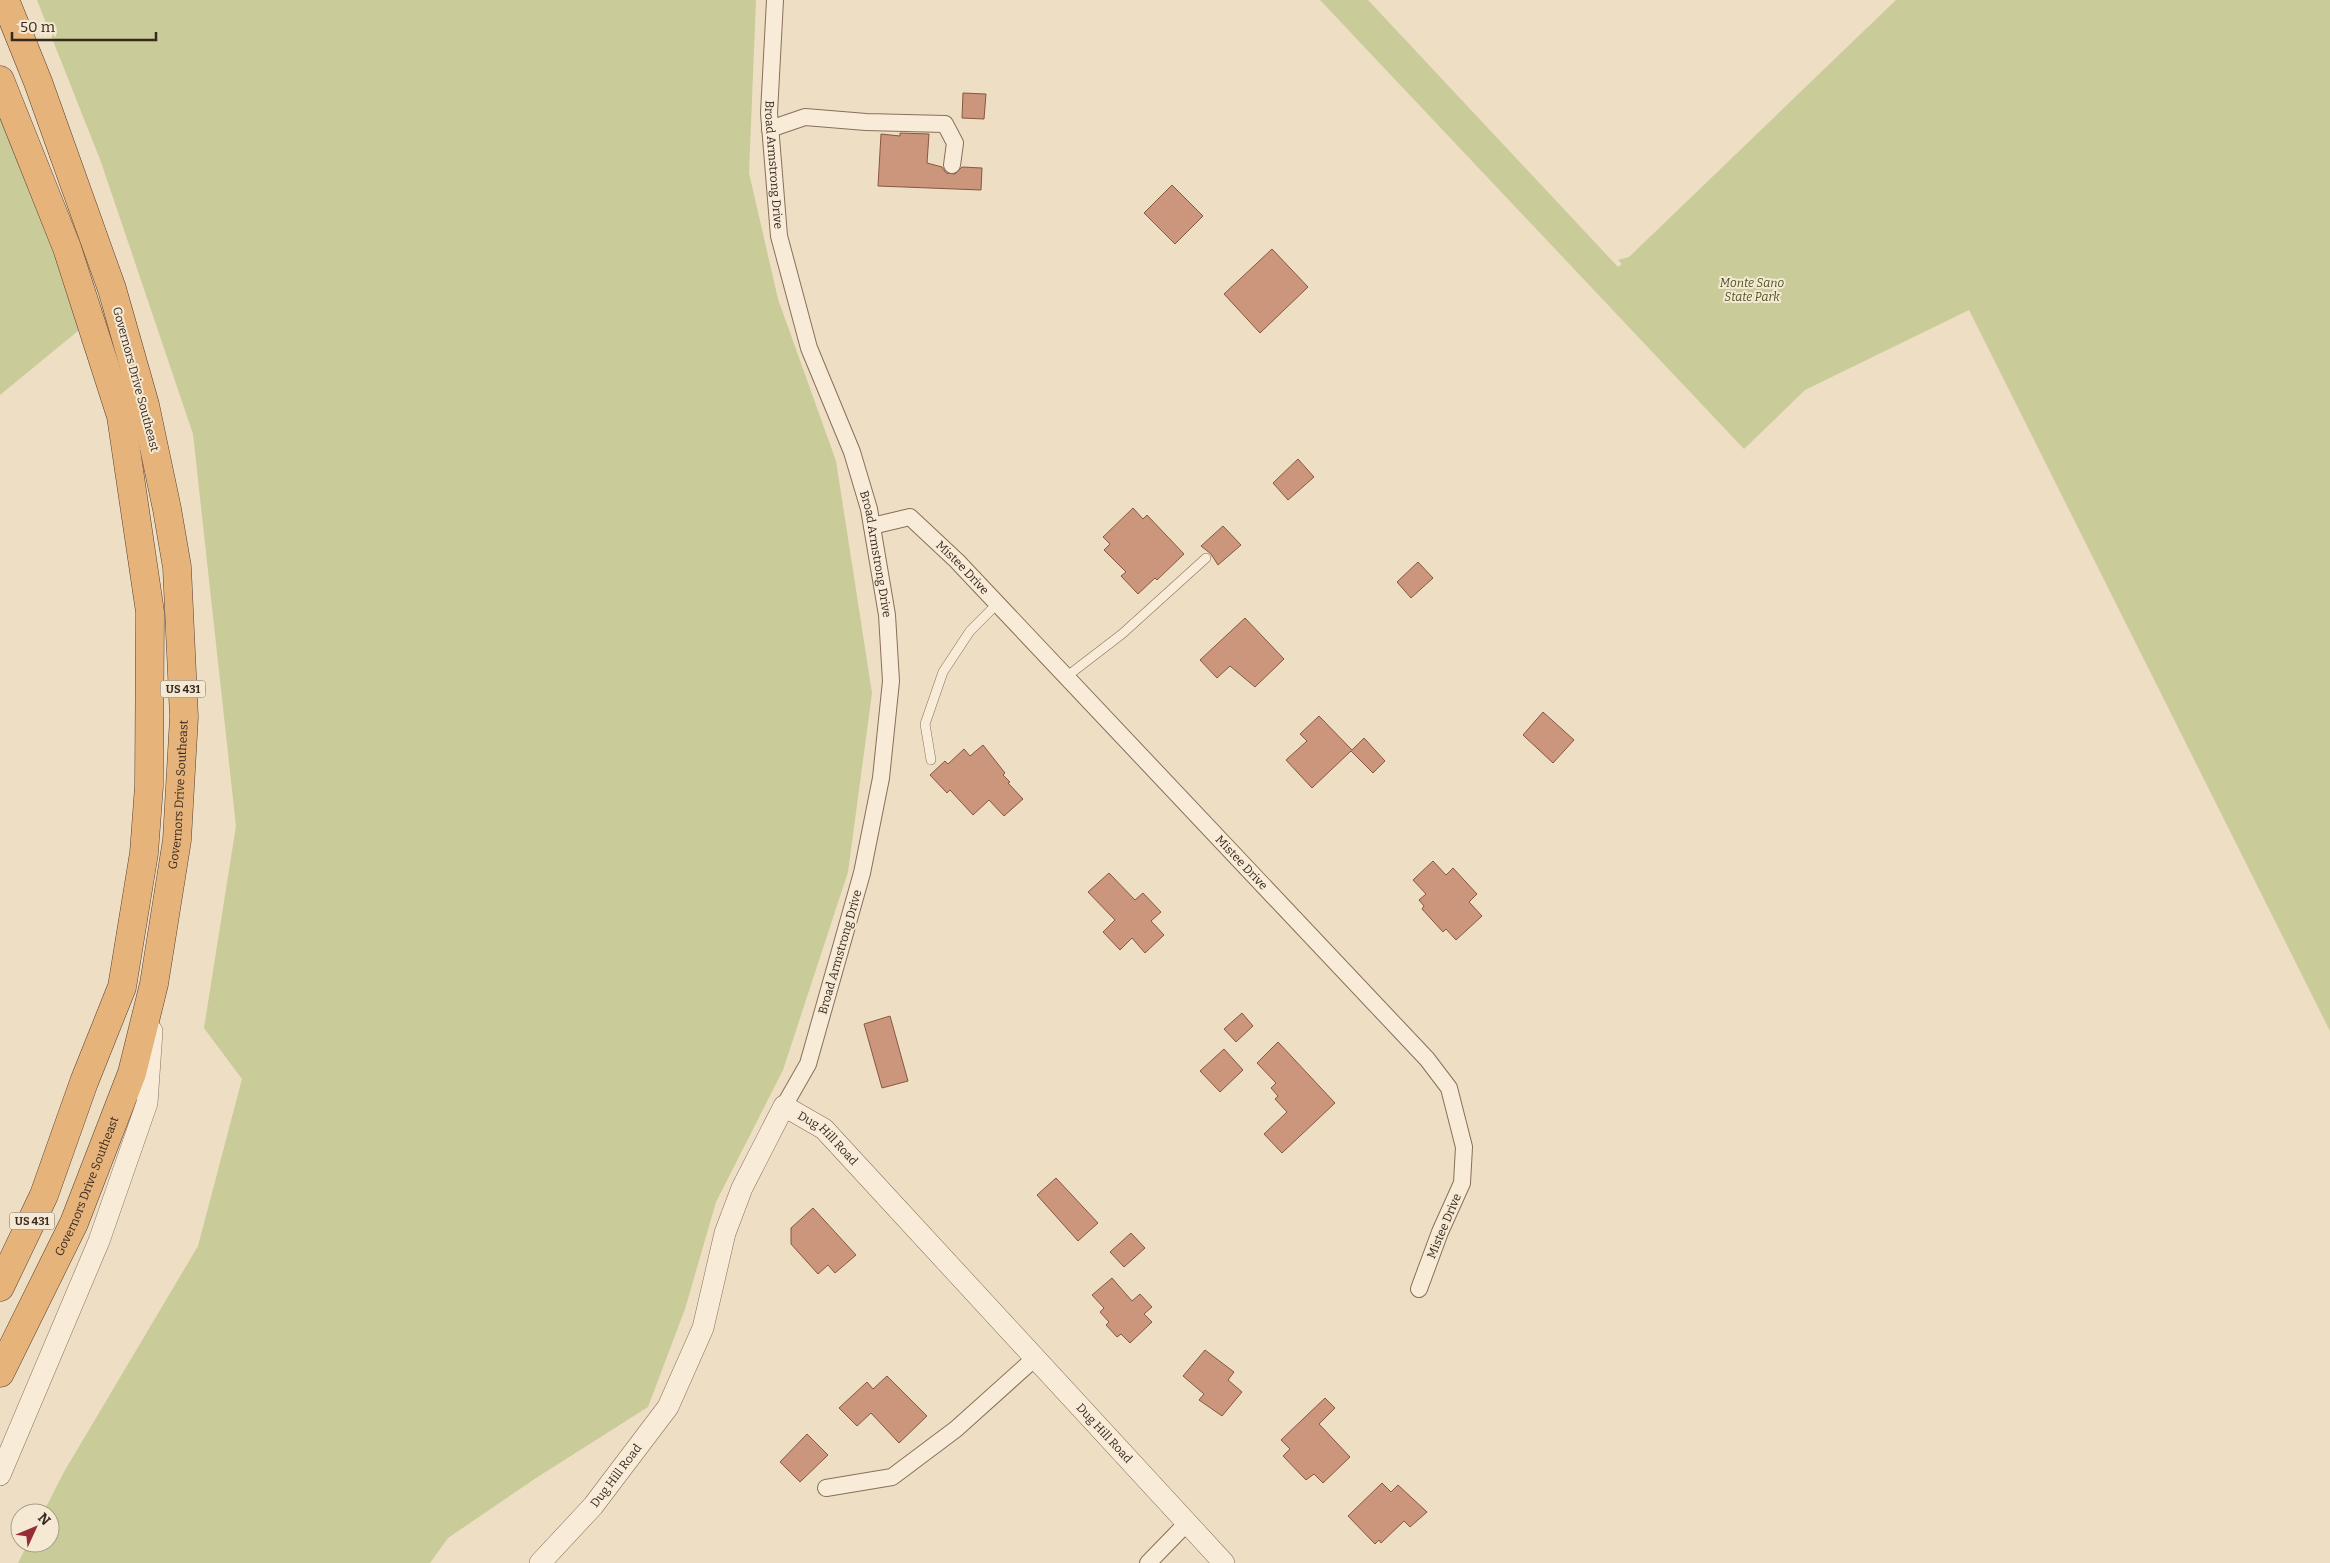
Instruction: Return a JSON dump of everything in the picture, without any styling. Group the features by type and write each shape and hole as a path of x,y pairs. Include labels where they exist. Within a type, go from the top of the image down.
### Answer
{"highway":[{"name":"Governors Drive Southeast","path":"0,1373 74,1223 132,1073 154,984 177,840 184,717 176,567 167,509 145,405 112,288 38,82 5,0"},
{"name":"Governors Drive Southeast","path":"0,80 67,248 120,416 150,612 149,786 146,834 122,986 84,1082 44,1195 0,1287"}],"street":[{"name":"Broad Armstrong Drive","path":"775,0 769,113 779,236 809,348 852,452 872,526 887,615 891,681 881,778 862,873 808,1064 784,1106"},
{"path":"770,129 806,117 866,122 945,124 955,143 952,165"},
{"name":"Mistee Drive","path":"872,526 910,517 957,561 1427,1059 1448,1088 1464,1147 1462,1184 1440,1232 1419,1289"},
{"path":"0,1475 99,1242 147,1103 154,984"},
{"name":"Dug Hill Road","path":"540,1563 593,1506 668,1406 703,1328 725,1233 742,1188 784,1106 824,1130 1224,1563"},
{"path":"826,1488 892,1477 956,1428 1035,1358"},
{"path":"1148,1563 1187,1523"}],"lane":[{"path":"1066,677 1122,634 1206,558"},
{"path":"931,760 926,724 943,672 970,630 998,604"}],"green space":[{"path":"37,0 756,0 749,173 778,299 836,461 872,693 848,872 783,1070 716,1202 685,1309 648,1407 536,1478 448,1538 430,1563 18,1563 23,1553 60,1553 60,1503 48,1503 64,1472 198,1246 242,1079 204,1028 236,826 193,434 101,162"},
{"name":"Monte Sano State Park","path":"1320,0 1368,0 1618,267 1622,264 1618,260 1629,257 1896,0 2330,0 2330,1031 1969,310 1805,390 1744,449"},
{"path":"0,80 90,321 0,395"}],"building":[{"path":"963,93 986,94 984,119 962,118"},
{"path":"900,133 929,134 927,163 942,167 946,173 955,174 962,167 982,168 981,190 878,186 881,134 900,136"},
{"path":"1172,185 1203,216 1175,244 1144,213"},
{"path":"1272,249 1308,287 1260,333 1224,294"},
{"path":"1298,459 1314,477 1288,500 1273,483"},
{"path":"1133,508 1143,519 1147,515 1184,554 1157,580 1155,578 1138,594 1121,576 1126,572 1104,550 1110,544 1103,537"},
{"path":"1223,526 1241,545 1218,565 1211,554 1201,546"},
{"path":"1418,562 1433,578 1411,598 1397,582"},
{"path":"1245,618 1284,659 1255,687 1230,666 1217,678 1200,660"},
{"path":"1543,712 1574,740 1553,763 1523,735"},
{"path":"1319,716 1352,750 1364,738 1385,761 1373,773 1351,751 1312,788 1286,760 1307,741 1300,734"},
{"path":"983,745 1005,773 1003,775 1010,782 1008,783 1023,799 1004,816 989,800 973,815 950,790 947,793 930,775 945,761 948,764 964,749 970,756"},
{"path":"1433,861 1446,875 1453,868 1477,894 1469,902 1482,916 1456,940 1446,929 1443,932 1422,909 1424,906 1419,900 1426,894 1413,880"},
{"path":"1109,873 1135,900 1143,893 1161,912 1151,921 1164,935 1145,953 1132,938 1120,950 1103,932 1115,920 1088,892"},
{"path":"1242,1013 1253,1026 1236,1042 1224,1029"},
{"path":"890,1016 908,1081 882,1088 864,1024"},
{"path":"1278,1042 1335,1103 1282,1153 1264,1134 1287,1112 1275,1099 1278,1096 1271,1088 1276,1083 1257,1063"},
{"path":"1224,1049 1243,1070 1220,1092 1200,1071"},
{"path":"1056,1178 1098,1223 1078,1241 1037,1195"},
{"path":"813,1208 856,1255 835,1273 828,1265 818,1274 791,1244 791,1228"},
{"path":"1131,1233 1145,1248 1124,1267 1110,1252"},
{"path":"1112,1278 1132,1301 1140,1294 1152,1307 1144,1314 1152,1322 1130,1343 1121,1334 1117,1337 1106,1325 1109,1322 1100,1312 1104,1308 1092,1295"},
{"path":"1205,1350 1234,1372 1228,1380 1242,1392 1222,1416 1199,1400 1204,1394 1183,1376"},
{"path":"887,1376 927,1416 899,1443 871,1413 857,1426 839,1408 867,1382 873,1389"},
{"path":"1325,1398 1335,1408 1319,1424 1350,1457 1323,1483 1314,1474 1306,1480 1283,1456 1290,1449 1281,1440"},
{"path":"807,1434 828,1455 800,1482 780,1462"},
{"path":"1382,1483 1391,1492 1398,1485 1427,1512 1410,1527 1404,1521 1381,1543 1379,1540 1375,1544 1348,1516"}]}
